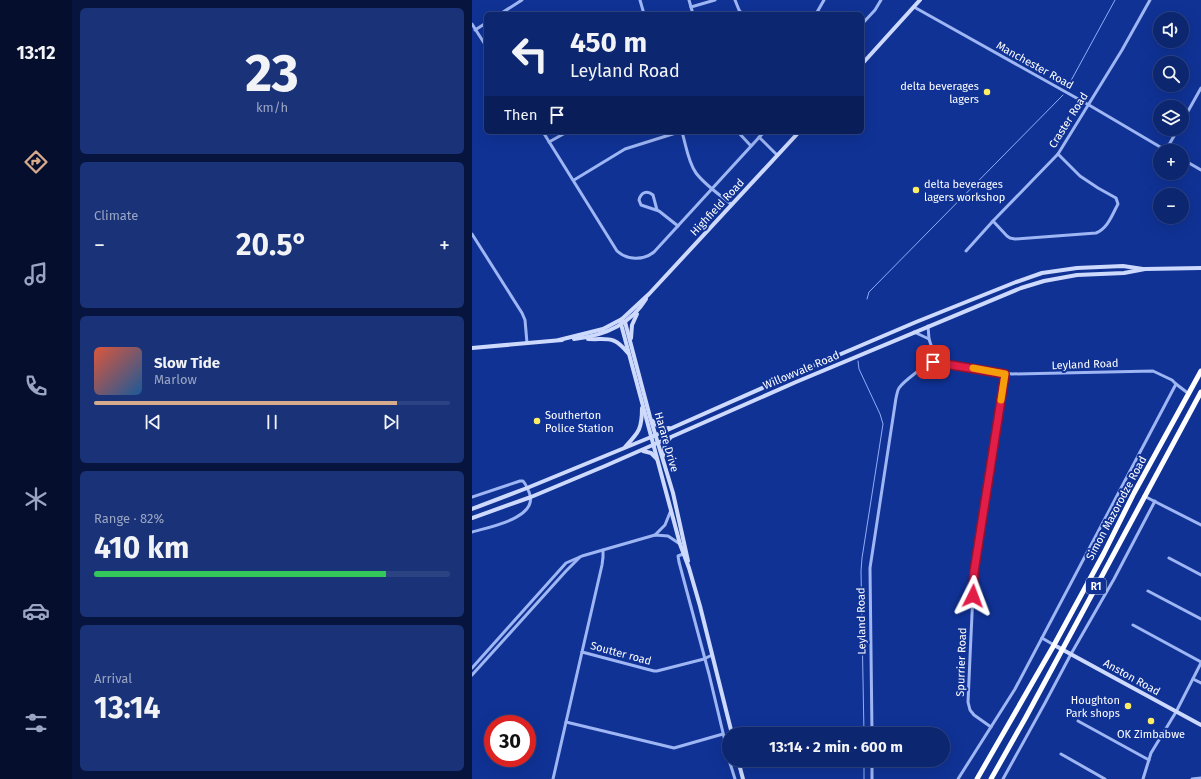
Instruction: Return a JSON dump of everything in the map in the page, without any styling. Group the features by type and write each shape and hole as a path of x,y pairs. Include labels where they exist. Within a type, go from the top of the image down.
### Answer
{"highway":[{"name":"Simon Mazorodze Road","path":"977,779 1054,645 1134,493 1201,371"},
{"name":"Simon Mazorodze Road","path":"991,779 1063,649 1201,392"}],"main road":[{"path":"864,58 920,0"},
{"name":"Highfield Road","path":"623,322 796,134"},
{"name":"Willowvale Road","path":"472,510 674,428 794,374 916,322 1030,277 1048,272 1077,268 1123,266 1145,269 1201,268"},
{"name":"Willowvale Road","path":"472,518 531,497 1006,293 1044,281 1078,275 1124,273 1145,269"},
{"name":"Highfield Road","path":"623,322 639,310 649,294"},
{"path":"631,343 632,325 639,310"},
{"path":"559,340 603,329 623,322"},
{"path":"472,348 600,335 623,322"},
{"name":"Harare Drive","path":"623,322 631,343 650,417 657,459 680,544 689,568"},
{"name":"Harare Drive","path":"623,322 629,354 642,402 654,436 658,442 675,500 689,568 730,727"},
{"path":"581,338 616,340 629,354"},
{"path":"623,448 634,438 639,430 642,422 642,402"},
{"path":"650,417 658,426 663,428 674,428"},
{"path":"663,459 665,445 672,436"},
{"path":"640,450 649,451 657,459"},
{"name":"Anston Road","path":"1054,645 1176,712 1201,724"},
{"path":"740,767 743,779"}],"street":[{"path":"503,12 522,0"},
{"path":"640,0 643,12"},
{"path":"689,0 692,12"},
{"path":"691,7 716,0"},
{"path":"735,0 740,12"},
{"path":"817,12 824,0"},
{"path":"864,22 875,10 881,0"},
{"name":"Craster Road","path":"966,251 993,220 1058,154 1089,105 1150,0"},
{"name":"Manchester Road","path":"914,7 1089,105 1155,144"},
{"path":"472,24 484,43"},
{"path":"475,30 484,24"},
{"path":"1189,109 1201,88"},
{"path":"544,134 617,251 625,257 633,258 646,257 654,252 762,134"},
{"path":"549,142 563,134"},
{"path":"574,180 625,149 673,134"},
{"path":"683,134 692,166 695,171 731,204"},
{"path":"740,134 751,146"},
{"path":"759,137 777,155"},
{"path":"993,220 1007,236 1015,239 1096,233 1106,226 1118,204 1116,198 1080,176 1058,154"},
{"path":"1189,163 1201,170"},
{"path":"657,210 653,195 648,192 641,195 639,200 641,205 657,210 678,226"},
{"path":"472,234 522,313 525,320 528,343"},
{"path":"928,326 929,339 932,348 931,362"},
{"path":"914,332 929,339"},
{"name":"Leyland Road","path":"872,727 870,568 897,393 903,384 926,364 937,362 1005,374 1153,371 1172,380 1189,394"},
{"name":"Spurrier Road","path":"991,727 974,715 970,710 968,702 974,572 1005,374"},
{"path":"958,779 1014,689 1176,384"},
{"path":"472,498 520,481 524,482 531,497 528,508 509,521 472,532"},
{"path":"1144,496 1201,525"},
{"path":"1003,779 1071,654 1114,579 1155,501"},
{"path":"655,535 665,525 671,509"},
{"path":"472,668 562,567 574,559 655,535 668,536 680,544"},
{"path":"582,652 603,561 603,550"},
{"path":"683,554 678,556 679,562 722,730"},
{"path":"472,675 566,571 582,556"},
{"path":"1169,558 1201,575"},
{"path":"1148,591 1201,618"},
{"path":"1133,625 1201,662 1176,712 1151,754 1143,779"},
{"path":"1042,638 1054,645"},
{"name":"Soutter road","path":"553,779 582,652 654,671 704,659 712,655"},
{"path":"1193,679 1201,683"},
{"path":"1046,680 1055,684"},
{"path":"1078,721 1149,760"},
{"path":"566,722 674,748 722,734"},
{"path":"1061,754 1105,779"},
{"path":"731,767 735,779"},
{"path":"872,767 872,779"},
{"path":"1192,779 1201,778"}],"waterway":[{"path":"1067,88 1115,0"},
{"path":"867,299 869,292 1063,95"},
{"path":"858,361 859,369 880,414 883,424 861,571 864,727"},
{"path":"864,767 864,779"}],"slow traffic":[{"path":"973,368 1005,374 1001,400"}],"place":[{"name":"delta beverages lagers","path":"987,92"},
{"name":"delta beverages lagers workshop","path":"916,190"},
{"name":"Southerton Police Station","path":"537,421"},
{"name":"Houghton Park shops","path":"1128,706"},
{"name":"OK Zimbabwe","path":"1151,721"}],"route":[{"path":"933,362 1005,374 974,572 973,596"}]}
